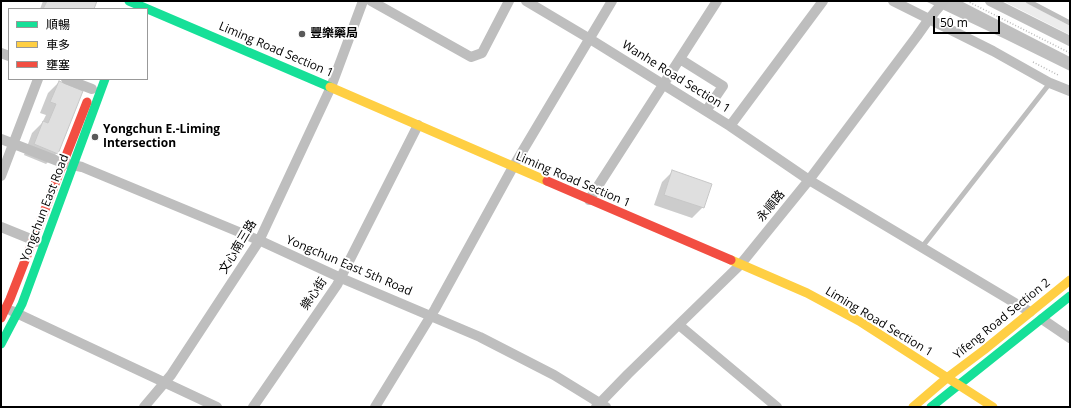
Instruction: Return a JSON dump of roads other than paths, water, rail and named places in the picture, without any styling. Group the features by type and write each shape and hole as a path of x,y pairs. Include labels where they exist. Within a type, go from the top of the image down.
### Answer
{"main road":[{"name":"Liming Road Section 1","path":"131,3 143,8"},
{"name":"Liming Road Section 1","path":"148,10 331,87 589,200 807,293 859,320 993,407"},
{"name":"Yongchun East Road","path":"1,318 3,308 33,240 96,80"},
{"name":"Yongchun East Road","path":"1,344 17,313 74,166 105,80"},
{"name":"Yifeng Road Section 2","path":"913,407 948,377 984,350 1070,280"},
{"name":"Yifeng Road Section 2","path":"931,407 1070,296"}],"street":[{"name":"文心南三路","path":"144,407 165,383 259,241 331,87 363,1"},
{"path":"371,1 471,57 482,53 509,1"},
{"name":"Wanhe Road Section 1","path":"526,1 730,126 809,180 1030,312"},
{"path":"375,407 430,316 513,167 612,1"},
{"path":"589,200 718,1"},
{"path":"730,126 823,1"},
{"path":"893,1 1070,91"},
{"name":"永順路","path":"600,406 740,264 809,180 944,1"},
{"path":"990,1 1070,41"},
{"path":"680,59 723,86 706,111"},
{"path":"1,176 38,80"},
{"path":"69,80 92,89"},
{"name":"樂心街","path":"253,407 341,278 418,125"},
{"name":"Yongchun East 5th Road","path":"1,139 63,163 82,167 259,241 341,278 474,334 554,375 600,406"},
{"path":"1,227 44,244"},
{"path":"3,308 17,313 217,407"},
{"path":"1042,319 1070,338"},
{"path":"679,325 777,407"}],"lane":[{"path":"1028,1 1070,23"},
{"path":"922,247 1050,82"}],"place":[{"name":"豐樂藥局","path":"302,34"},
{"name":"Yongchun E.-Liming Intersection","path":"95,137"}]}
